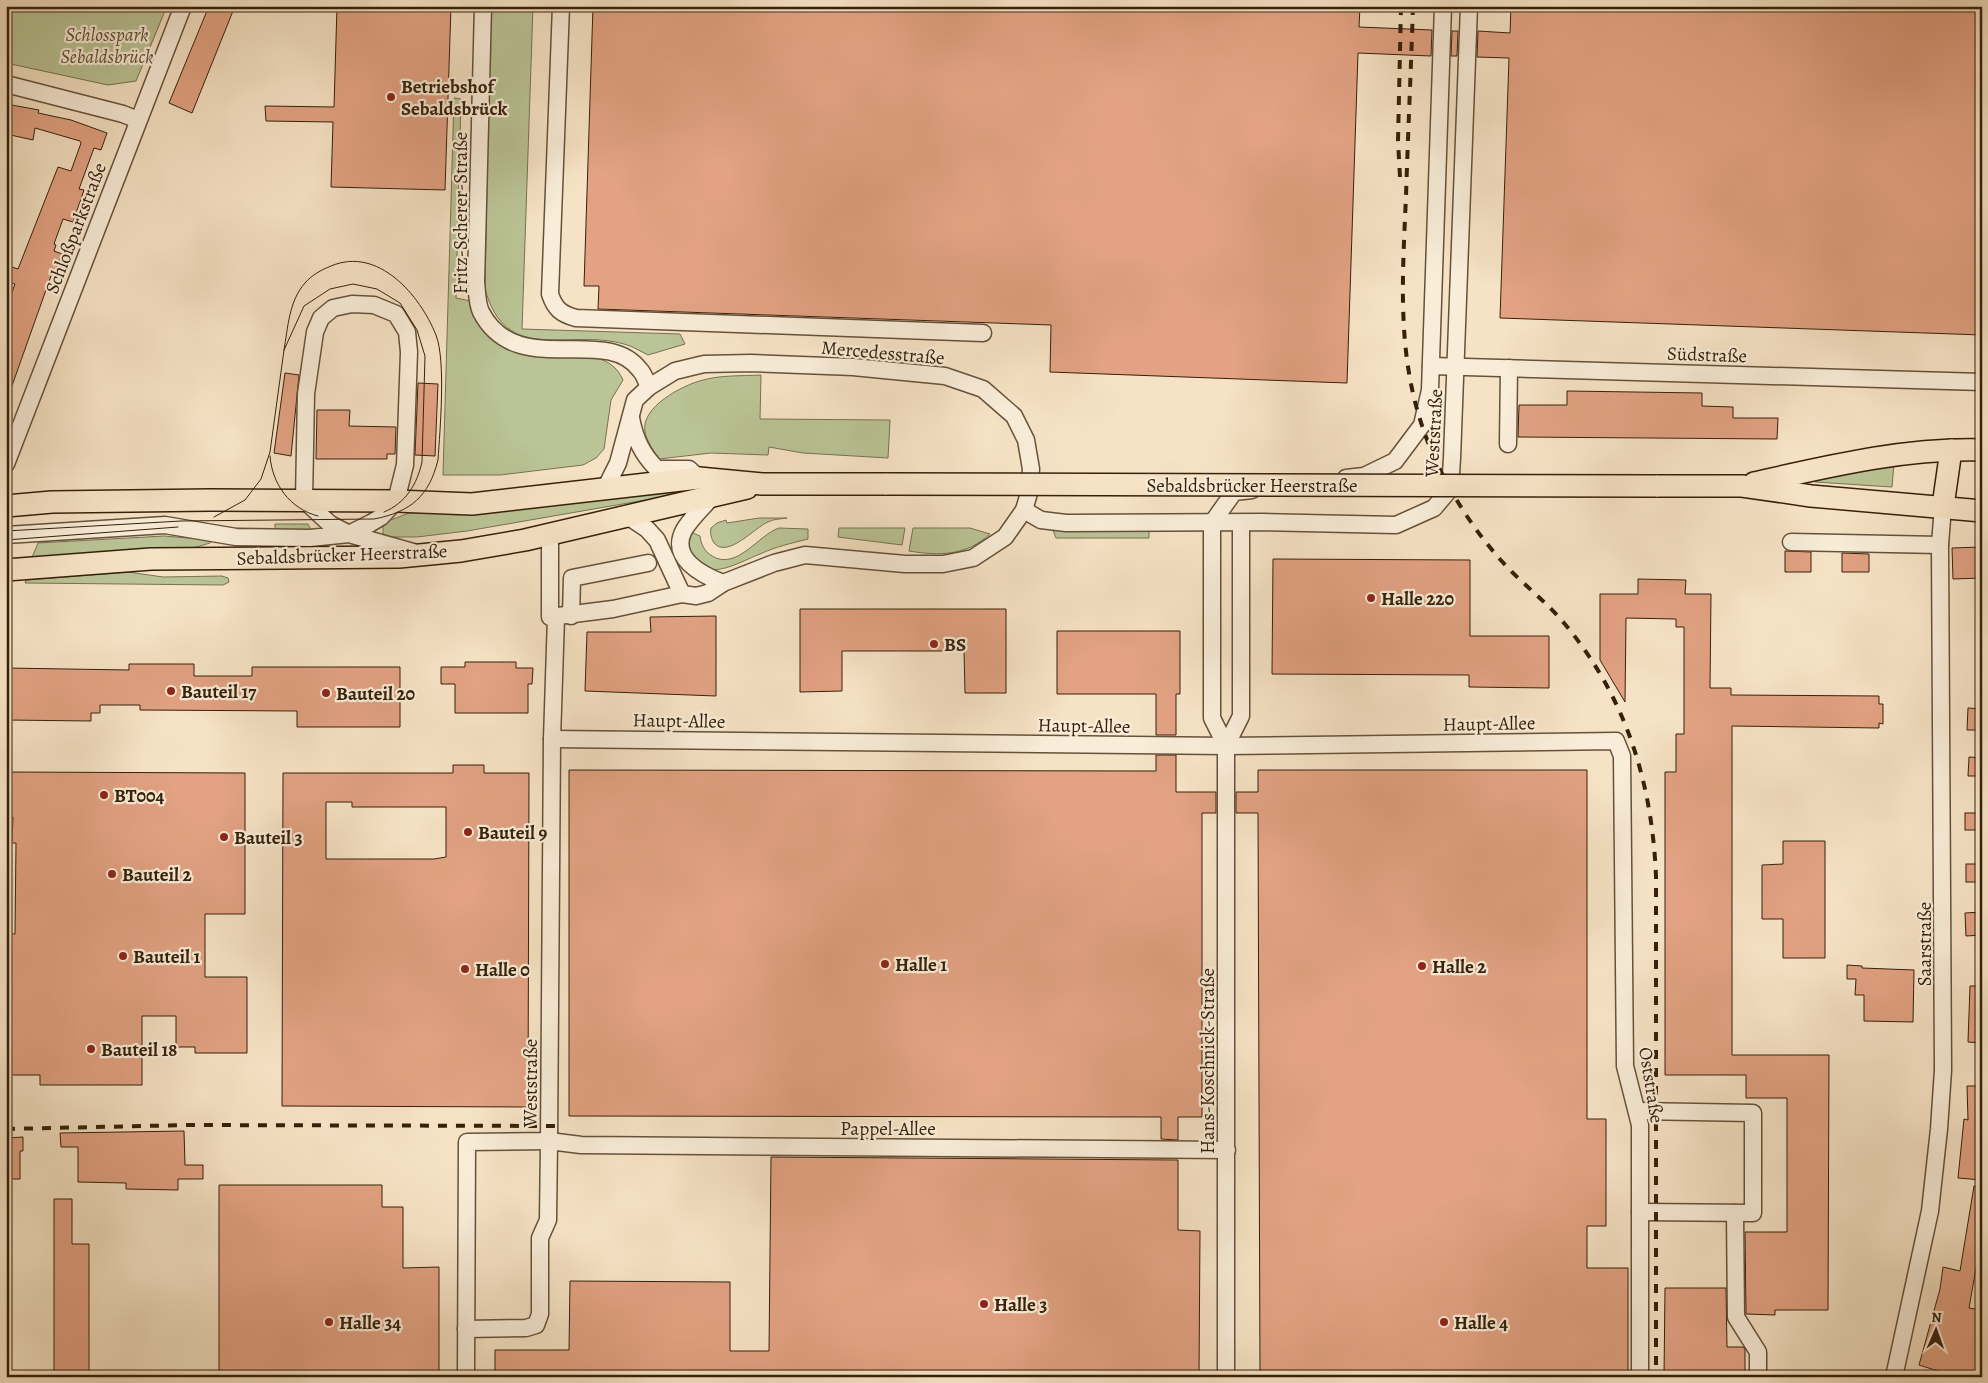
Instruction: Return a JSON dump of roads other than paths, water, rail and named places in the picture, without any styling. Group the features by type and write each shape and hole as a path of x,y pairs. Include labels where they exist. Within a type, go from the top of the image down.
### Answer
{"main road":[{"name":"Sebaldsbrücker Heerstraße","path":"1742,486 1846,462 1894,455 1951,450 1982,450"},
{"path":"1943,506 1951,450"},
{"name":"Sebaldsbrücker Heerstraße","path":"6,506 162,500 396,501 472,504 606,487 698,478 762,484 1742,486 1811,496 1943,506 1982,511"},
{"name":"Sebaldsbrücker Heerstraße","path":"6,570 151,559 399,557 470,549 712,497 762,484"}],"street":[{"name":"Schloßparkstraße","path":"6,464 183,6"},
{"name":"Fritz-Scherer-Straße","path":"484,6 476,282 480,311 499,334 522,347 606,350 626,359 640,369 649,387"},
{"path":"560,6 550,294 554,306 563,315 576,318 983,333"},
{"name":"Weststraße","path":"1212,523 1234,492 1364,476 1395,461 1422,425 1430,390 1444,6"},
{"name":"Weststraße","path":"1024,510 1041,520 1066,523 1396,525 1434,508 1450,489 1469,6"},
{"path":"6,84 123,114 138,120"},
{"path":"1440,91 1466,92"},
{"path":"1437,186 1462,187"},
{"path":"6,535 165,525 236,537 310,538 349,534 381,517 396,501 406,465 409,352 407,332 396,314 374,305 352,304 333,308 320,318 315,332 306,394 304,500 330,524 349,534 422,554"},
{"path":"1433,307 1458,307"},
{"name":"Mercedesstraße","path":"563,617 682,594 696,596 708,593 723,583 774,563 805,554 914,564 942,564 973,558 1005,537 1024,510 1029,493 1031,469 1026,440 1014,416 982,389 945,376 852,367 751,363 704,364 675,371 649,387 635,400 618,463 606,487"},
{"name":"Südstraße","path":"1431,366 1982,382"},
{"path":"1508,444 1509,368"},
{"path":"630,413 634,434 643,455 657,469 689,469 698,478"},
{"path":"712,497 683,532 680,547 687,563 705,576 723,583"},
{"path":"127,528 162,500"},
{"name":"Saarstraße","path":"1894,1377 1930,1211 1943,1070 1940,545 1943,506"},
{"path":"626,516 646,529 657,540 682,594"},
{"name":"Hans-Koschnick-Straße","path":"1212,523 1212,718 1226,746 1226,1377"},
{"name":"Hans-Koschnick-Straße","path":"1226,746 1241,716 1241,524"},
{"path":"550,533 550,617 563,617"},
{"path":"195,558 236,537"},
{"path":"1791,542 1940,545"},
{"name":"Weststraße","path":"466,1377 467,1142 549,1141 552,739 563,617 572,578 648,563"},
{"name":"Haupt-Allee","path":"552,739 1226,746 1616,741"},
{"name":"Oststraße","path":"1616,741 1622,756 1625,1066 1640,1125 1640,1377"},
{"path":"1637,1111 1753,1113 1753,1213 1640,1212"},
{"path":"466,1329 526,1328 536,1325 540,1314 540,1238 548,1220 549,1141"},
{"name":"Pappel-Allee","path":"549,1141 581,1145 1227,1150"},
{"path":"1735,1213 1736,1318 1758,1352 1758,1377"}],"tram line":[{"path":"6,531 181,521 374,519 408,507 424,493 438,460 441,414 441,361 436,335 429,320 408,290 381,268 365,263 348,262 324,269 308,280 300,290 292,306 284,350"},
{"path":"214,517 245,500 261,479 270,452 284,350 304,306 330,289 353,284 377,289 400,303 417,330 425,356 422,462 414,485 409,492 399,503 384,512"},
{"path":"270,456 274,476 284,494 299,508 318,516"},
{"path":"6,540 178,527"}],"railway":[{"path":"1400,177 1398,141 1401,6"},
{"path":"1413,6 1403,265 1404,330 1407,363 1413,395 1436,461 1459,504 1499,558 1564,623 1586,651 1604,681 1632,742 1649,807 1656,876 1656,1377"},
{"path":"6,1129 188,1125 562,1126"}],"place":[{"name":"Betriebshof Sebaldsbrück","path":"391,97"},
{"name":"Halle 220","path":"1371,598"},
{"name":"BS","path":"934,644"},
{"name":"Bauteil 17","path":"171,691"},
{"name":"Bauteil 20","path":"326,693"},
{"name":"BT004","path":"104,795"},
{"name":"Bauteil 9","path":"468,832"},
{"name":"Bauteil 3","path":"224,837"},
{"name":"Bauteil 2","path":"112,874"},
{"name":"Bauteil 1","path":"123,956"},
{"name":"Halle 1","path":"885,964"},
{"name":"Halle 2","path":"1422,966"},
{"name":"Halle 0","path":"465,969"},
{"name":"Bauteil 18","path":"91,1049"},
{"name":"Halle 3","path":"984,1304"},
{"name":"Halle 34","path":"329,1322"},
{"name":"Halle 4","path":"1444,1322"}],"park label":[{"name":"Schlosspark Sebaldsbrück","path":"107,45"}]}
